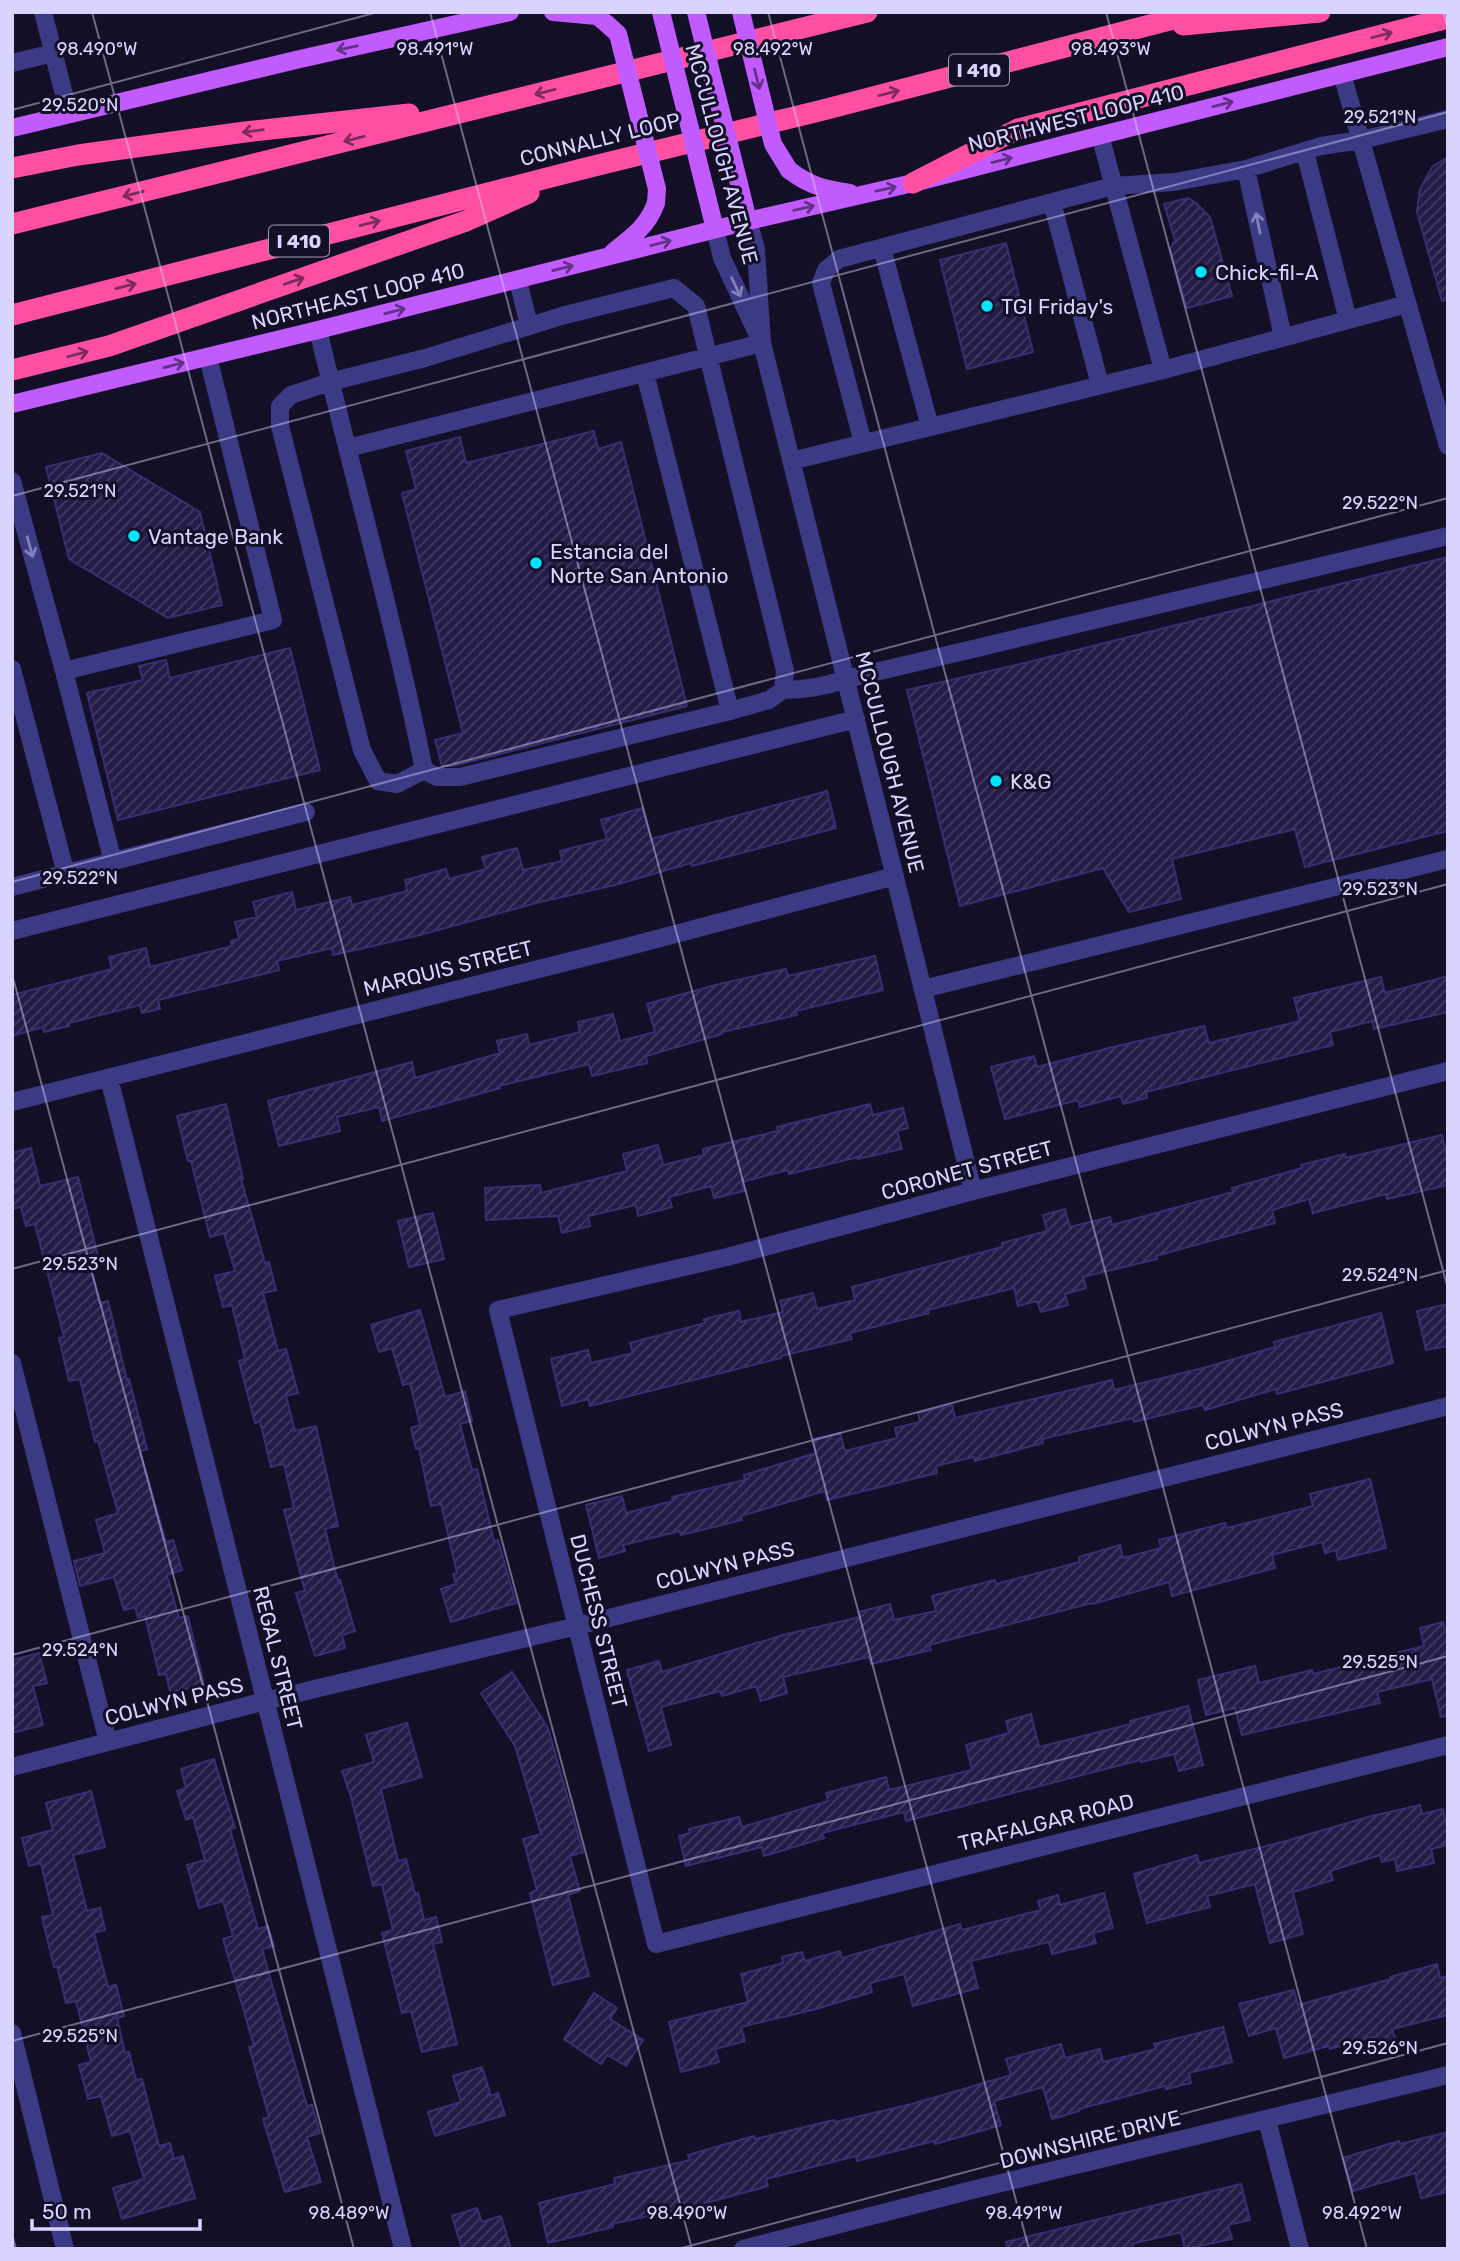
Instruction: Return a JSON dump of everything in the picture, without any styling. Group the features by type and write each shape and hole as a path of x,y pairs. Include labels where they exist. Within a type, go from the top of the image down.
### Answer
{"highway":[{"path":"12,224 867,12"},
{"name":"CONNALLY LOOP","path":"12,315 1200,12"},
{"path":"1136,29 1320,12"},
{"path":"913,183 1018,129 1448,18"},
{"path":"12,168 78,155 246,132 491,105"},
{"path":"12,370 109,346 454,225 586,168"}],"main road":[{"path":"12,128 300,58 489,14 510,12"},
{"path":"553,12 597,16 618,34 657,189 651,217 608,257"},
{"name":"MCCULLOUGH AVENUE","path":"661,12 715,229"},
{"name":"MCCULLOUGH AVENUE","path":"696,12 748,221"},
{"path":"741,12 773,145 789,170 804,182 819,188 860,194"},
{"name":"NORTHWEST LOOP 410","path":"715,229 913,183 1448,47"},
{"name":"NORTHEAST LOOP 410","path":"12,404 318,330 715,229"}],"street":[{"path":"43,12 69,114"},
{"path":"12,63 53,53"},
{"path":"1342,74 1448,446"},
{"path":"863,443 821,283 826,270 839,259 1113,186 1174,182 1246,169 1321,146 1448,119"},
{"path":"1100,135 1163,369"},
{"path":"1305,152 1348,320"},
{"path":"1246,169 1283,337"},
{"path":"1052,202 1100,385"},
{"name":"MCCULLOUGH AVENUE","path":"748,221 756,249 762,343 974,1191"},
{"name":"MCCULLOUGH AVENUE","path":"715,229 722,258 762,343"},
{"path":"882,248 930,427"},
{"path":"518,280 529,326"},
{"path":"424,769 397,784 378,781 362,750 280,426 280,406 291,395 330,382 674,288 696,306 785,671 783,690"},
{"path":"791,461 1163,369 1407,304"},
{"path":"318,330 410,702 424,769 437,777 460,777 730,711 769,700 783,690 814,688 1448,536"},
{"path":"348,448 762,343"},
{"path":"64,671 273,620 208,356"},
{"path":"645,373 730,711"},
{"path":"12,481 113,862"},
{"path":"12,669 66,874"},
{"path":"12,931 856,719"},
{"path":"12,887 306,812"},
{"path":"923,989 1448,859"},
{"name":"MARQUIS STREET","path":"12,1102 895,876"},
{"name":"CORONET STREET","path":"498,1310 727,1257 974,1191 1448,1071"},
{"name":"REGAL STREET","path":"109,1077 403,2249"},
{"name":"DUCHESS STREET","path":"498,1310 656,1944"},
{"path":"12,1363 108,1742"},
{"name":"COLWYN PASS","path":"12,1767 265,1701 577,1626 1448,1406"},
{"name":"TRAFALGAR ROAD","path":"656,1944 1448,1745"},
{"path":"12,2034 21,2101 65,2249"},
{"name":"DOWNSHIRE DRIVE","path":"743,2249 1448,2075"},
{"path":"1267,2120 1300,2249"}],"building":[{"path":"1448,157 1448,300 1442,301 1417,212 1420,189 1432,167"},
{"name":"Chick-fil-A","path":"1188,198 1210,217 1232,296 1187,308 1170,249 1175,240 1164,204"},
{"name":"TGI Friday's","path":"1006,243 1033,352 967,369 940,260"},
{"name":"Estancia del Norte San Antonio","path":"594,431 598,449 621,442 687,706 453,766 442,766 435,740 463,733 402,493 416,489 406,451 460,437 466,463"},
{"name":"Vantage Bank","path":"102,453 200,512 222,605 168,618 69,559 46,467"},
{"path":"1448,557 1448,831 1305,867 1295,829 1172,859 1181,899 1129,912 1103,868 960,906 907,690"},
{"path":"290,648 320,770 118,820 87,693 143,680 139,666 166,660 170,678"},
{"path":"827,791 836,828 692,866 691,863 416,936 333,955 332,948 277,961 279,970 158,1000 160,1009 142,1013 140,1005 69,1023 69,1026 44,1032 43,1027 12,1036 12,995 112,969 109,957 146,948 150,967 232,946 231,941 239,939 235,922 257,917 253,902 292,892 296,910 350,897 352,905 407,891 405,880 446,869 449,879 486,869 482,857 517,848 523,870 562,861 560,851 607,839 601,820 642,808 651,839"},
{"path":"875,956 883,990 796,1011 797,1015 722,1032 646,1056 647,1063 592,1076 589,1064 499,1086 500,1088 382,1121 379,1107 337,1117 340,1131 279,1146 268,1101 412,1062 415,1078 500,1053 497,1041 527,1034 529,1045 580,1032 578,1022 613,1014 620,1041 655,1032 647,1004 786,969 788,976"},
{"path":"1448,976 1448,1012 1374,1029 1372,1021 1330,1032 1333,1045 1146,1092 1147,1098 1123,1104 1121,1096 1080,1107 1078,1100 1005,1119 991,1067 1034,1056 1037,1067 1204,1026 1209,1043 1300,1021 1294,998 1381,977 1385,993"},
{"path":"226,1104 241,1179 265,1263 269,1262 276,1290 263,1293 278,1351 286,1349 298,1393 286,1396 295,1431 316,1426 338,1526 325,1529 338,1581 340,1580 355,1631 342,1635 345,1648 315,1656 296,1593 305,1591 284,1510 294,1508 284,1464 271,1467 260,1421 255,1423 239,1361 245,1359 232,1305 223,1307 215,1276 235,1271 224,1233 210,1237 177,1116"},
{"path":"870,1104 873,1115 903,1108 908,1128 897,1131 902,1149 789,1174 788,1170 742,1182 744,1191 714,1198 711,1186 669,1197 672,1207 638,1216 636,1205 588,1216 590,1226 562,1233 558,1216 486,1220 485,1188 540,1185 541,1193 627,1171 623,1154 658,1145 663,1165 704,1155 703,1149 778,1131 777,1127"},
{"path":"1442,1135 1448,1161 1448,1185 1387,1199 1386,1194 1313,1213 1309,1199 1272,1210 1275,1223 1156,1256 1157,1259 1083,1277 1086,1288 1065,1294 1068,1305 1041,1312 1037,1301 1018,1306 1014,1288 850,1333 852,1339 781,1358 590,1406 588,1399 562,1406 551,1359 588,1350 591,1363 633,1353 630,1343 705,1323 704,1319 739,1311 741,1322 783,1312 780,1301 813,1293 817,1309 855,1300 852,1287 1002,1247 1002,1243 1047,1231 1043,1215 1065,1209 1070,1227 1110,1217 1112,1225 1233,1192 1232,1188 1302,1168 1301,1165 1345,1154 1346,1158"},
{"path":"31,1148 40,1186 78,1177 98,1256 88,1259 99,1303 108,1301 147,1449 140,1451 166,1542 173,1540 182,1570 167,1575 179,1618 188,1616 204,1685 170,1692 166,1674 159,1675 145,1616 138,1618 135,1607 124,1610 114,1577 80,1586 74,1561 105,1553 96,1520 118,1513 98,1441 95,1442 80,1379 69,1381 59,1338 64,1337 35,1224 26,1226 21,1207 12,1209 12,1153"},
{"path":"433,1213 444,1259 409,1267 398,1221"},
{"path":"1448,1304 1448,1346 1426,1350 1417,1311"},
{"path":"420,1310 445,1397 465,1391 472,1421 460,1424 472,1470 477,1469 494,1541 498,1540 516,1603 451,1622 441,1589 456,1584 453,1574 457,1573 441,1504 431,1506 419,1448 416,1449 411,1428 420,1425 410,1383 403,1385 392,1348 379,1352 371,1325"},
{"path":"1381,1313 1393,1363 1277,1394 1276,1389 1205,1410 1203,1405 1134,1422 1133,1418 1042,1439 1043,1443 975,1461 974,1457 936,1466 937,1473 827,1500 825,1491 741,1516 742,1520 681,1535 680,1531 623,1545 625,1551 599,1558 586,1505 622,1496 626,1513 673,1501 672,1497 745,1480 744,1475 816,1453 813,1439 840,1433 845,1451 897,1438 895,1428 920,1422 918,1413 952,1405 955,1418 1112,1380 1114,1390 1203,1368 1275,1347 1274,1342"},
{"path":"1370,1479 1386,1548 1338,1560 1336,1550 1325,1553 1322,1542 1272,1555 1275,1568 1172,1596 1169,1582 929,1645 931,1650 871,1664 869,1657 783,1677 787,1693 761,1701 756,1686 722,1696 720,1691 661,1707 671,1745 649,1751 627,1670 659,1661 662,1672 783,1635 860,1617 859,1612 890,1604 894,1620 936,1611 932,1596 995,1580 996,1584 1080,1562 1079,1557 1120,1545 1123,1558 1161,1548 1159,1540 1225,1523 1227,1528 1313,1506 1310,1494"},
{"path":"1443,1622 1445,1631 1448,1631 1448,1716 1441,1717 1432,1679 1377,1692 1380,1703 1242,1735 1235,1708 1206,1715 1198,1680 1255,1666 1259,1683 1312,1670 1313,1674 1424,1646 1420,1628"},
{"path":"39,1653 47,1683 33,1686 43,1725 12,1733 12,1660"},
{"path":"512,1672 548,1728 583,1852 570,1856 580,1891 568,1895 589,1976 553,1985 530,1893 537,1890 523,1839 541,1834 515,1746 481,1693"},
{"path":"1188,1706 1203,1765 1179,1771 1174,1754 1141,1762 1140,1760 906,1821 904,1812 822,1833 824,1838 764,1856 762,1847 686,1866 679,1836 690,1833 689,1829 739,1817 742,1827 828,1801 826,1793 886,1777 889,1790 972,1770 966,1745 1009,1733 1006,1721 1031,1714 1039,1747 1131,1724 1130,1721"},
{"path":"407,1723 422,1777 381,1789 398,1861 406,1859 424,1920 436,1917 442,1942 433,1944 457,2044 422,2052 411,2011 402,2013 382,1933 393,1930 382,1884 373,1886 342,1771 374,1762 366,1735"},
{"path":"214,1759 235,1828 230,1829 258,1929 268,1926 274,1946 262,1949 307,2106 312,2105 320,2133 307,2137 321,2182 285,2192 263,2119 269,2117 249,2047 254,2046 223,1939 233,1936 223,1901 199,1908 187,1865 205,1860 193,1817 186,1820 177,1791 186,1788 181,1769"},
{"path":"91,1791 105,1847 73,1855 87,1911 100,1908 105,1930 94,1933 108,1987 116,1985 124,2016 117,2018 125,2053 129,2052 136,2080 142,2079 159,2146 170,2143 174,2159 183,2156 195,2198 122,2219 113,2188 144,2179 130,2131 112,2136 101,2096 88,2099 79,2065 91,2062 76,2001 66,2003 57,1966 54,1967 42,1917 53,1915 41,1863 29,1866 22,1838 53,1830 46,1803"},
{"path":"1420,1805 1422,1814 1443,1809 1448,1845 1431,1849 1434,1863 1397,1871 1395,1859 1382,1862 1380,1855 1330,1871 1333,1880 1293,1892 1303,1934 1270,1943 1255,1884 1207,1896 1210,1907 1147,1923 1134,1874 1197,1855 1199,1863"},
{"path":"1104,1893 1113,1928 1093,1933 1096,1943 1052,1954 1049,1942 971,1961 978,1988 913,2006 904,1974 870,1983 872,1992 741,2027 745,2041 715,2049 719,2062 681,2072 669,2022 748,2002 741,1974 783,1963 782,1957 802,1952 805,1961 840,1951 842,1958 960,1924 962,1930 1041,1910 1038,1901 1058,1895 1060,1905"},
{"path":"1437,1964 1440,1978 1448,1976 1448,2015 1392,2029 1396,2041 1374,2046 1372,2037 1284,2058 1276,2028 1249,2036 1239,2004 1294,1990 1298,2005"},
{"path":"594,1993 617,2008 610,2019 643,2040 626,2066 607,2055 601,2064 564,2039"},
{"path":"1223,2027 1232,2062 1189,2073 1191,2083 1166,2089 1165,2086 1052,2119 1043,2087 994,2101 1001,2125 935,2144 934,2141 857,2161 856,2156 766,2179 768,2186 612,2224 613,2227 548,2243 539,2203 615,2184 614,2178 690,2160 688,2155 754,2136 755,2139 912,2104 1011,2075 1006,2059 1061,2044 1065,2058 1100,2049 1103,2062 1156,2049 1154,2044"},
{"path":"482,2067 491,2096 498,2093 505,2115 435,2136 428,2112 461,2102 453,2076"},
{"path":"1448,2132 1448,2192 1421,2198 1415,2173 1353,2191 1343,2158 1399,2141 1400,2144"},
{"path":"1241,2184 1250,2220 1228,2225 1232,2239 1185,2249 1181,2232 1132,2244 1133,2249 1007,2249 1006,2242"},
{"path":"477,2208 482,2222 501,2216 511,2249 462,2249 452,2216"}],"place":[{"name":"Chick-fil-A","path":"1201,272"},
{"name":"TGI Friday's","path":"987,306"},
{"name":"Vantage Bank","path":"134,536"},
{"name":"Estancia del Norte San Antonio","path":"536,563"},
{"name":"K&G","path":"996,781"}]}
